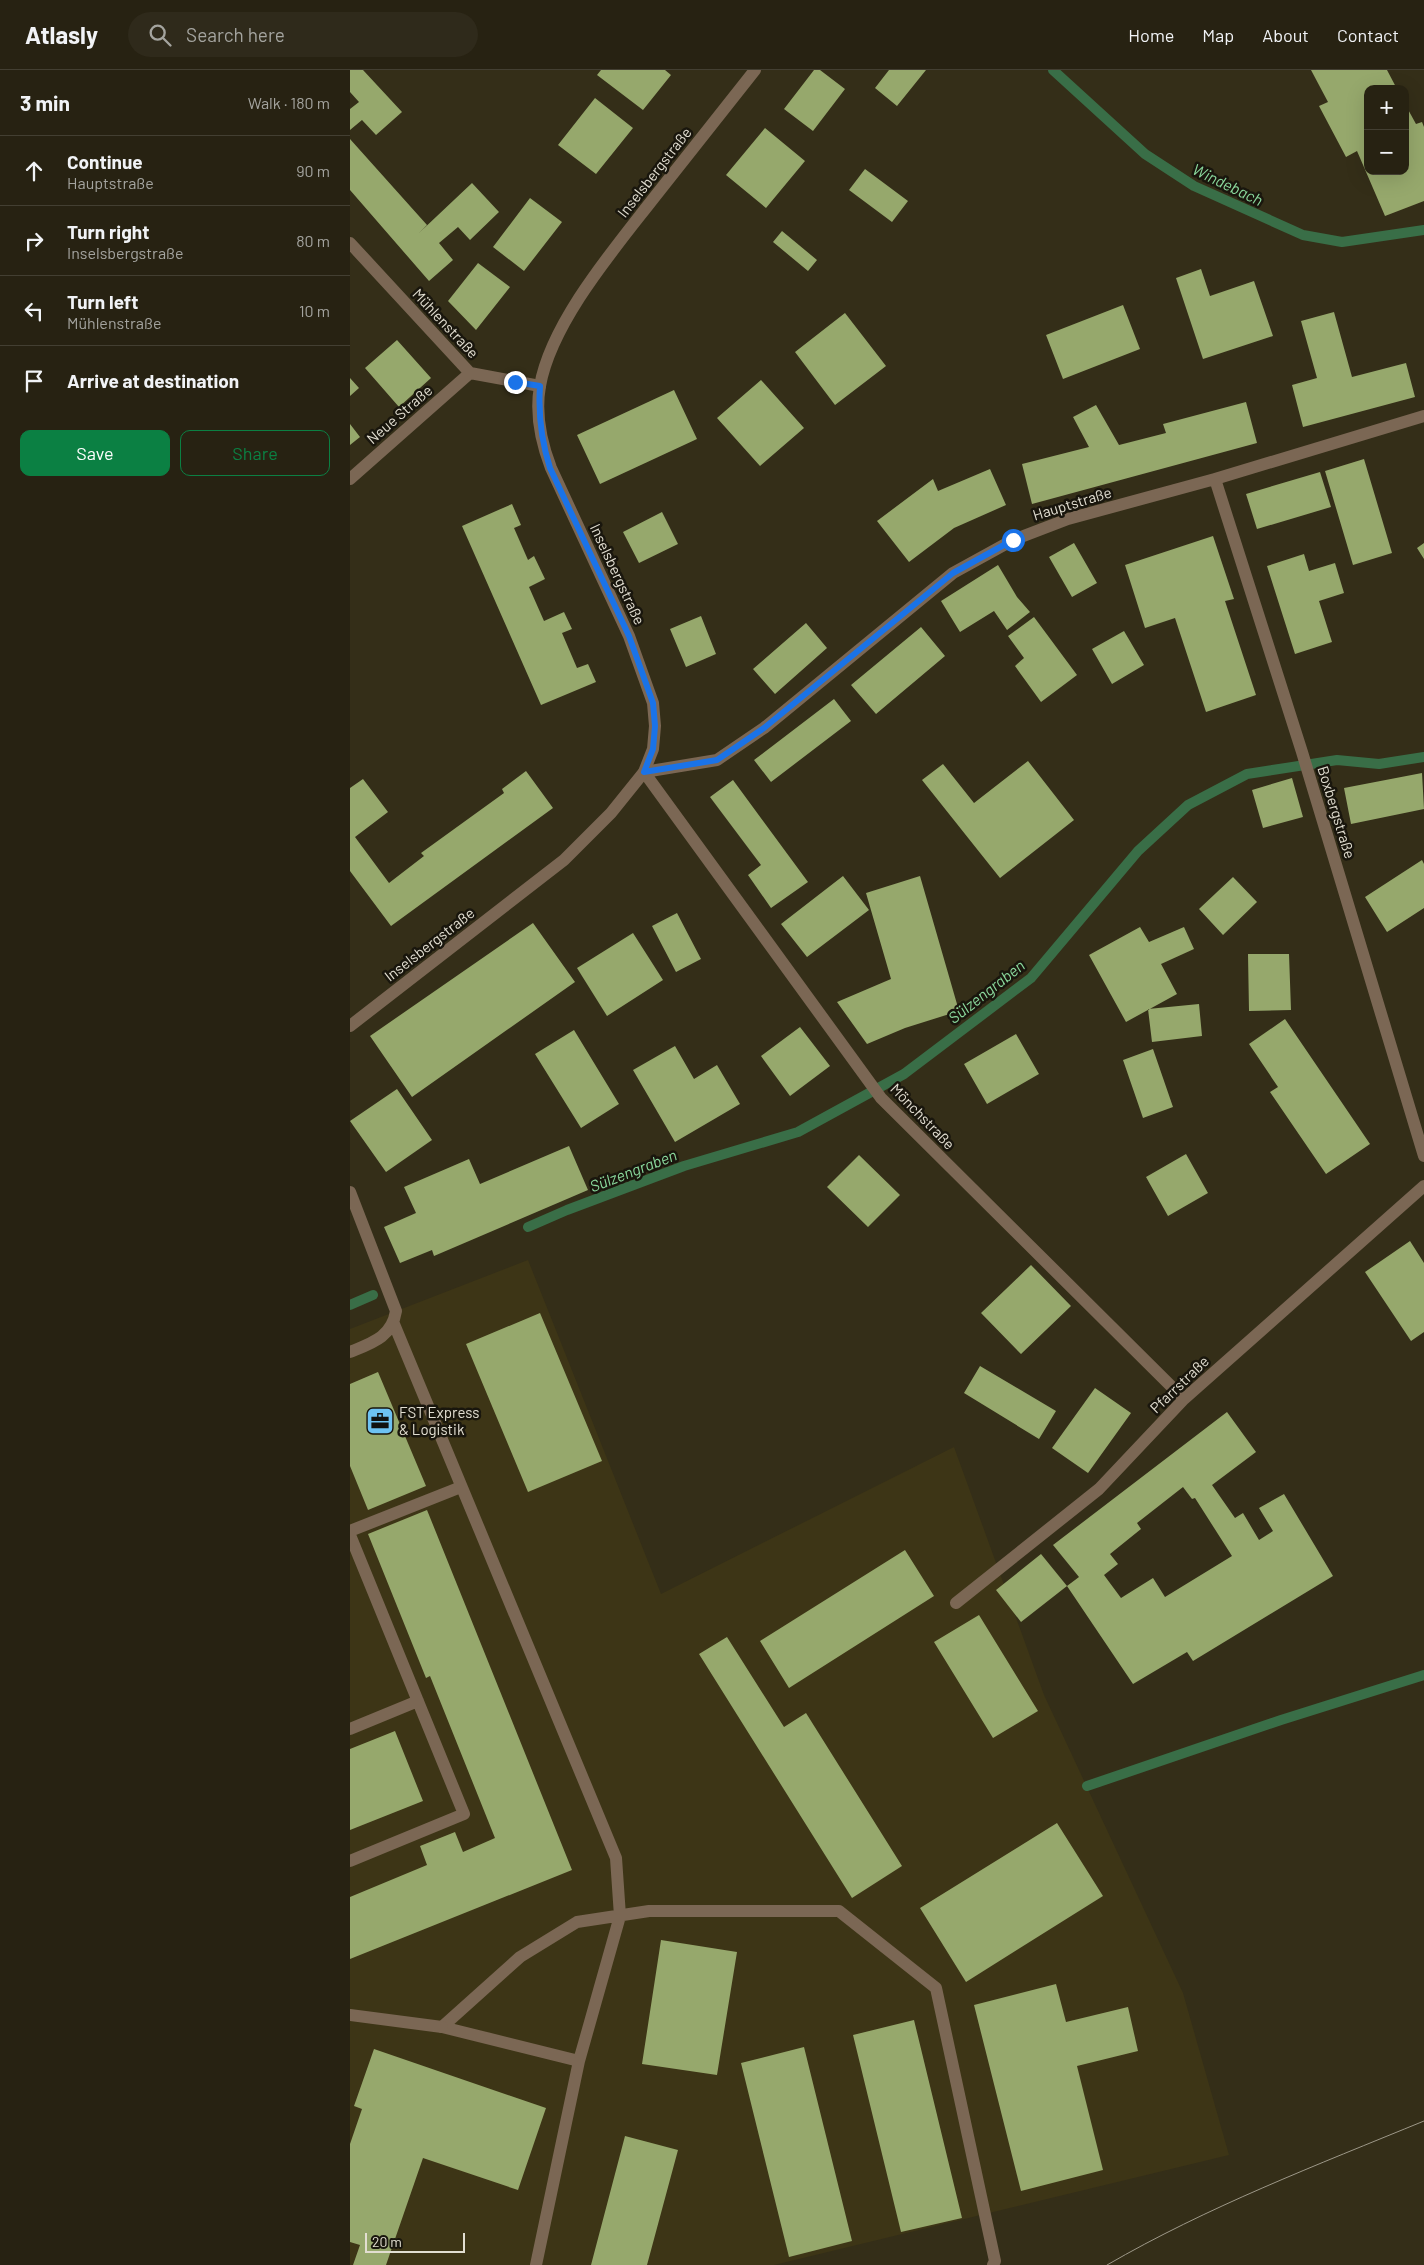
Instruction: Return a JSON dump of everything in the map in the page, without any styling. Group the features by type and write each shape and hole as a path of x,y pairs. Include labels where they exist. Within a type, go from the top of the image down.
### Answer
{"street":[{"name":"Inselsbergstraße","path":"350,1026 564,860 612,813 644,772 653,749 655,726 653,703 629,636 550,468 542,444 538,414 540,386 548,358 561,331 599,268 755,70"},
{"name":"Mühlenstraße","path":"350,242 470,373 540,386"},
{"name":"Neue Straße","path":"350,479 470,373"},
{"name":"Hauptstraße","path":"644,772 717,760 764,728 953,573 1013,540 1068,519 1215,479 1424,416"},
{"name":"Boxbergstraße","path":"1215,479 1302,752 1424,1156"},
{"name":"Mönchstraße","path":"644,772 881,1098 1184,1399"},
{"name":"Pfarrstraße","path":"956,1603 1099,1489 1184,1399 1424,1186"},
{"path":"350,1192 396,1311 394,1324 616,1858 620,1916 579,2061 536,2265"},
{"path":"350,1352 383,1336 394,1324"},
{"path":"350,1861 464,1814 350,1533 461,1486"},
{"path":"350,1729 418,1701"},
{"path":"442,2026 520,1957 577,1922 649,1912 839,1911 936,1988 995,2262 993,2265"},
{"path":"350,2015 442,2026 579,2061"}],"shaded area":[{"path":"528,1260 661,1594 954,1447 1044,1695 1183,1993 1229,2155 774,2265 350,2265 350,1329"}],"building":[{"path":"350,70 363,70 402,112 376,135 362,120 350,130 350,109 359,102 350,92"},
{"path":"601,70 665,70 671,75 643,110 597,75"},
{"path":"814,70 820,70 845,89 813,131 784,109"},
{"path":"889,70 926,70 897,106 875,88"},
{"path":"1311,70 1387,70 1395,85 1364,85 1364,167 1357,151 1346,157 1319,106 1328,102"},
{"path":"595,98 633,128 596,174 558,145"},
{"path":"1409,111 1416,124 1422,122 1424,127 1424,201 1385,216 1367,175 1409,175"},
{"path":"765,128 805,161 766,208 726,175"},
{"path":"350,139 427,225 419,233 472,183 499,212 470,240 458,227 439,243 453,260 429,281 350,190"},
{"path":"865,169 908,201 892,222 849,190"},
{"path":"530,198 562,222 524,271 493,247"},
{"path":"782,231 817,260 808,271 773,242"},
{"path":"478,263 510,287 476,330 448,301"},
{"path":"1201,269 1210,296 1254,281 1273,336 1203,359 1176,278"},
{"path":"1123,305 1140,349 1063,379 1046,335"},
{"path":"1334,312 1352,377 1406,363 1415,397 1303,427 1292,385 1317,378 1301,321"},
{"path":"845,313 886,366 835,405 795,352"},
{"path":"397,340 431,378 399,407 365,368"},
{"path":"350,378 359,388 350,396"},
{"path":"761,380 804,428 760,466 717,418"},
{"path":"674,390 697,439 600,484 577,435"},
{"path":"1246,402 1257,443 1032,504 1022,464 1089,447 1073,417 1096,405 1119,445 1166,433 1163,424"},
{"path":"350,424 360,437 350,445"},
{"path":"1364,459 1392,553 1353,565 1325,471"},
{"path":"990,469 1006,505 954,528 909,562 877,521 933,479 938,491"},
{"path":"1320,472 1331,507 1257,529 1246,494"},
{"path":"512,504 521,525 514,528 528,560 534,556 545,579 529,587 544,621 564,612 572,629 562,633 577,668 588,664 596,682 541,705 462,526"},
{"path":"662,512 678,544 639,563 623,532"},
{"path":"1213,536 1234,599 1225,601 1256,695 1206,712 1175,618 1145,628 1125,565"},
{"path":"1074,543 1097,583 1072,597 1049,557"},
{"path":"1424,543 1424,559 1417,548"},
{"path":"1304,554 1309,571 1335,563 1344,593 1319,601 1332,642 1295,654 1267,566"},
{"path":"998,565 1017,597 1030,612 1007,630 994,611 960,632 941,601"},
{"path":"701,616 716,654 686,667 670,629"},
{"path":"1034,617 1077,675 1041,702 1015,666 1024,658 1008,636"},
{"path":"806,623 827,648 775,694 753,669"},
{"path":"921,627 945,656 876,714 851,685"},
{"path":"1124,631 1144,665 1112,684 1092,649"},
{"path":"834,699 851,721 771,782 754,760"},
{"path":"1028,761 1074,820 1000,878 922,780 943,764 974,803"},
{"path":"526,771 553,808 391,926 350,871 350,788 363,779 388,812 355,837 389,883 424,856 421,853 504,793 502,789"},
{"path":"1422,773 1424,809 1351,824 1344,788"},
{"path":"1292,778 1303,817 1263,828 1252,790"},
{"path":"733,780 808,882 771,908 748,875 761,865 710,797"},
{"path":"1422,860 1424,864 1424,908 1387,932 1365,897"},
{"path":"843,876 869,910 807,957 781,924"},
{"path":"920,876 959,1011 905,1028 867,1044 837,1002 891,979 866,893"},
{"path":"1233,877 1257,902 1223,935 1199,909"},
{"path":"677,913 701,959 676,972 652,926"},
{"path":"533,923 575,982 412,1097 370,1036"},
{"path":"1140,927 1149,942 1184,927 1194,949 1161,964 1177,994 1126,1022 1089,955"},
{"path":"633,933 663,980 607,1016 577,968"},
{"path":"1248,954 1289,954 1291,1010 1249,1011"},
{"path":"1199,1004 1202,1036 1152,1042 1148,1009"},
{"path":"1285,1019 1370,1144 1326,1174 1270,1092 1278,1087 1249,1044"},
{"path":"800,1027 830,1066 790,1096 761,1056"},
{"path":"574,1030 619,1104 581,1128 535,1054"},
{"path":"1016,1034 1039,1074 987,1104 964,1064"},
{"path":"675,1046 694,1079 717,1065 740,1104 675,1142 633,1070"},
{"path":"1153,1049 1173,1107 1143,1118 1123,1060"},
{"path":"397,1089 432,1140 386,1172 350,1121"},
{"path":"569,1146 588,1190 434,1256 432,1250 400,1263 384,1227 416,1213 404,1187 469,1159 480,1184"},
{"path":"1186,1154 1208,1193 1168,1216 1146,1177"},
{"path":"859,1155 900,1195 868,1227 827,1187"},
{"path":"1410,1241 1424,1263 1424,1332 1411,1341 1365,1272"},
{"path":"1031,1265 1071,1306 1021,1354 981,1313"},
{"path":"540,1313 602,1461 528,1492 466,1344"},
{"path":"980,1366 1056,1411 1039,1439 964,1393"},
{"path":"378,1372 426,1486 368,1510 350,1466 350,1384"},
{"path":"1095,1388 1131,1413 1088,1473 1052,1448"},
{"path":"1227,1412 1256,1452 1212,1485 1235,1518 1243,1513 1259,1540 1273,1531 1259,1508 1284,1494 1333,1576 1193,1661 1187,1652 1133,1684 1067,1586 1079,1577 1053,1545","holes":["1183,1487 1192,1499 1195,1498 1232,1556 1165,1597 1153,1578 1121,1598 1104,1575 1118,1564 1110,1554 1141,1529 1137,1523"]},
{"path":"427,1510 572,1870 350,1959 350,1897 427,1865 420,1846 455,1832 463,1852 495,1838 430,1676 426,1678 368,1534"},
{"path":"905,1550 934,1596 789,1688 760,1641"},
{"path":"1041,1554 1067,1586 1021,1622 996,1590"},
{"path":"979,1615 1038,1711 993,1738 934,1642"},
{"path":"727,1637 784,1727 806,1713 902,1866 852,1898 699,1654"},
{"path":"395,1731 423,1801 350,1830 350,1749"},
{"path":"1057,1823 1103,1896 966,1982 920,1908"},
{"path":"661,1940 737,1952 717,2075 642,2064"},
{"path":"1056,1984 1066,2022 1128,2007 1138,2051 1077,2066 1103,2170 1021,2191 974,2005"},
{"path":"914,2020 962,2218 901,2232 853,2035"},
{"path":"804,2047 852,2241 789,2257 741,2063"},
{"path":"374,2049 546,2108 518,2190 423,2158 386,2265 353,2265 360,2245 350,2242 350,2144 362,2109 354,2106"},
{"path":"625,2136 678,2150 647,2265 591,2265"}],"waterway":[{"name":"Windebach","path":"1053,70 1145,154 1194,186 1303,235 1342,242 1424,230"},
{"name":"Sülzengraben","path":"528,1227 567,1210 684,1166 798,1132 904,1074 1031,978 1138,851 1188,805 1247,774 1337,760 1379,764 1424,757"},
{"name":"Sülzengraben","path":"350,1305 373,1295"},
{"path":"1087,1786 1281,1720 1424,1675"}],"tram line":[{"path":"1107,2265 1184,2224 1223,2206 1424,2121"}],"place":[{"name":"FST Express & Logistik","path":"380,1421"}],"route":[{"path":"515,382 540,386 538,414 542,444 550,468 629,636 653,703 655,726 653,749 644,772 717,760 764,728 953,573 1013,540"}]}
